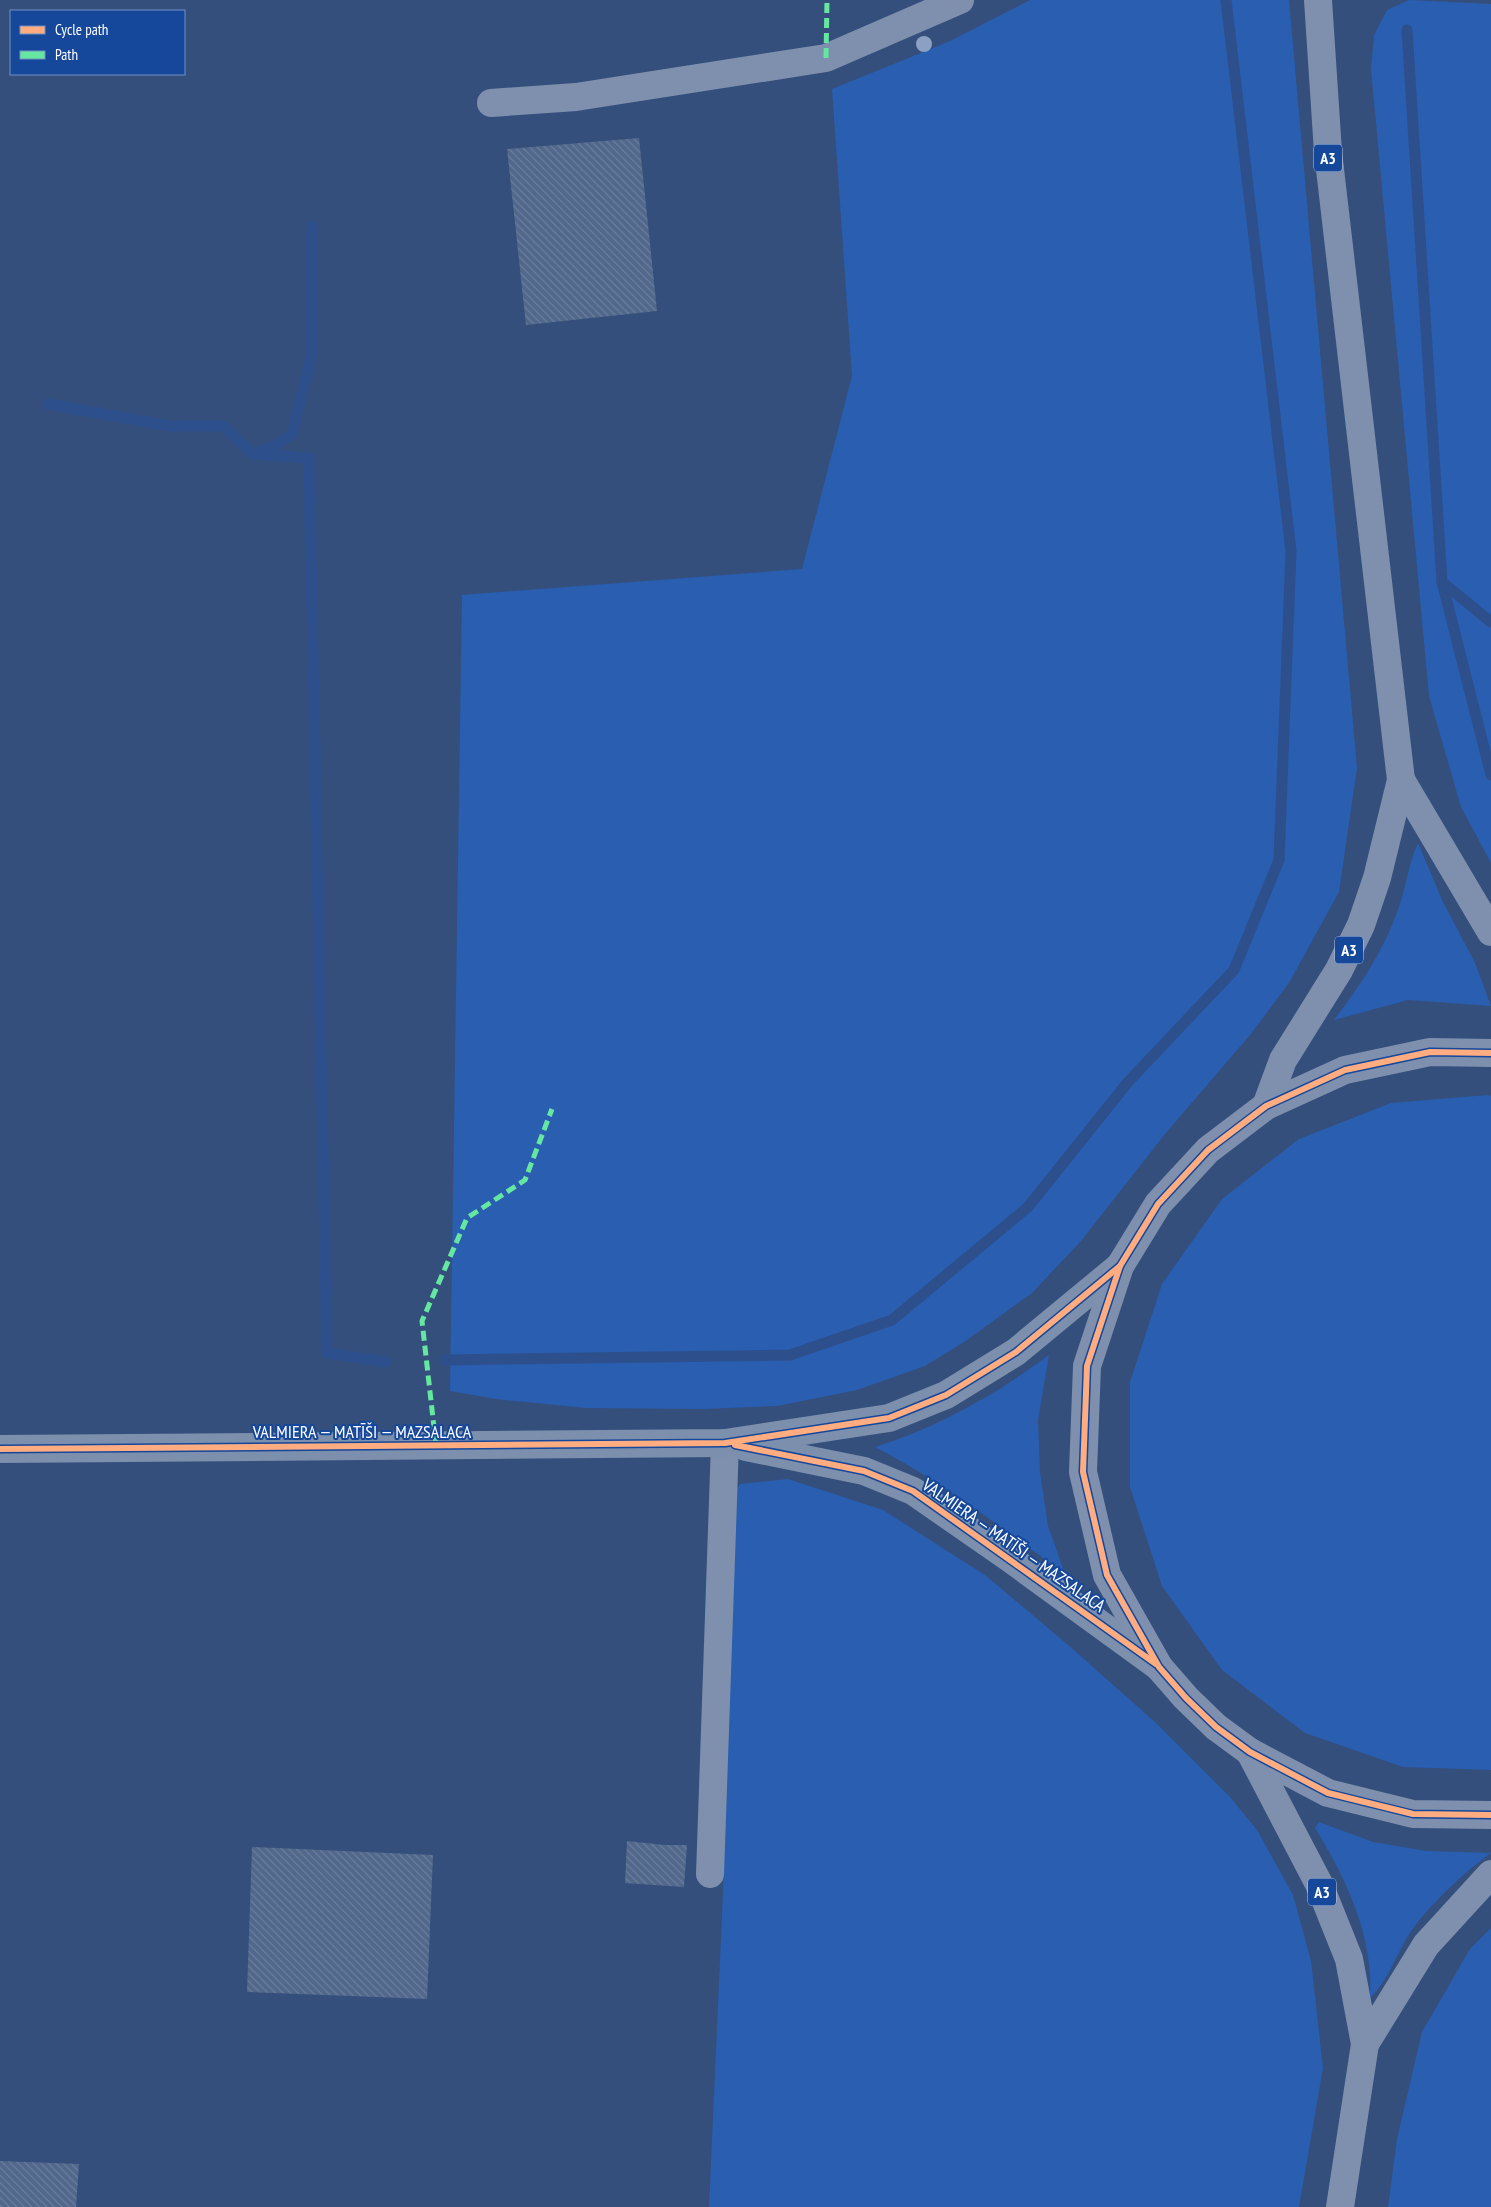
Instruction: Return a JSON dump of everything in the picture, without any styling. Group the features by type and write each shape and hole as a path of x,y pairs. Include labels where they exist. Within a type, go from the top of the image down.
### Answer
{"highway":[{"name":"A3","path":"1266,1106 1284,1060 1339,970 1361,925 1377,878 1401,780 1328,152 1318,0"},
{"name":"A3","path":"1401,780 1491,932"},
{"name":"A3","path":"1491,1053 1430,1052 1345,1070 1266,1106 1208,1150 1158,1204 1120,1266 1087,1366 1083,1472 1107,1575 1159,1667 1186,1698 1216,1727 1250,1752 1328,1793 1413,1814 1491,1815"},
{"name":"A3","path":"1250,1752 1319,1884 1349,1960 1365,2044 1340,2207"},
{"name":"A3","path":"1365,2044 1426,1946 1491,1874"}],"main road":[{"name":"VALMIERA — MATĪŠI — MAZSALACA","path":"0,1449 725,1443 889,1418 946,1395 1016,1352 1120,1266"},
{"name":"VALMIERA — MATĪŠI — MAZSALACA","path":"725,1443 864,1471 912,1491 1008,1557 1159,1667"}],"street":[{"path":"492,103 576,97 826,58 960,0"},
{"path":"710,1874 725,1443"}],"shaded area":[{"path":"1030,0 1289,0 1357,768 1339,892 1289,983 1250,1035 1165,1134 1081,1241 1032,1293 967,1340 925,1366 857,1390 777,1406 704,1409 586,1408 496,1399 450,1391 462,595 802,569 852,376 832,89 948,42"},
{"path":"1409,0 1491,4 1491,863 1461,807 1429,696 1371,69 1374,35 1387,10"},
{"path":"1418,843 1443,902 1475,963 1491,1006 1408,1000 1334,1020 1362,981 1386,939 1398,910"},
{"path":"1491,1096 1491,1770 1403,1767 1305,1733 1222,1670 1162,1586 1130,1487 1130,1382 1162,1284 1222,1199 1299,1139 1391,1103"},
{"path":"1049,1355 1038,1420 1040,1472 1048,1526 1065,1574 949,1491 875,1447 921,1430 966,1409 1009,1383"},
{"path":"788,1479 883,1510 985,1575 1155,1722 1230,1797 1257,1830 1293,1895 1311,1961 1323,2068 1299,2207 709,2207 723,1893 730,1500 740,1484"},
{"path":"1319,1822 1373,1842 1426,1851 1491,1853 1458,1880 1424,1915 1408,1936 1382,1984 1370,1998 1370,1975 1363,1931 1347,1888 1315,1828"},
{"path":"1491,1928 1491,2207 1388,2207 1397,2139 1422,2032 1470,1949"}],"building":[{"path":"639,138 657,311 526,325 507,149"},
{"path":"627,1841 664,1845 687,1845 684,1887 625,1883"},
{"path":"252,1847 433,1855 427,1999 247,1992"},
{"path":"0,2161 79,2164 76,2207 0,2207"}],"waterway":[{"path":"445,1360 790,1355 892,1320 1028,1207 1128,1082 1234,970 1279,860 1291,551 1226,0"},
{"path":"1407,30 1442,582 1491,775"},
{"path":"48,404 170,426 223,426 253,454 275,446 292,434 312,353 312,226"},
{"path":"253,454 309,458 327,1353 386,1362"},
{"path":"1442,582 1491,622"}],"marked path":[{"path":"826,58 827,0"},
{"path":"436,1445 422,1321 467,1218 525,1180 552,1109"}],"cycle path":[{"path":"1491,1053 1430,1052 1345,1070 1266,1106 1208,1150 1158,1204 1120,1266 1087,1366 1083,1472 1107,1575 1159,1667 1186,1698 1216,1727 1250,1752 1328,1793 1413,1814 1491,1815"},
{"path":"0,1449 725,1443 889,1418 946,1395 1016,1352 1120,1266"},
{"path":"735,1445 864,1471 913,1491 1156,1664"}]}
